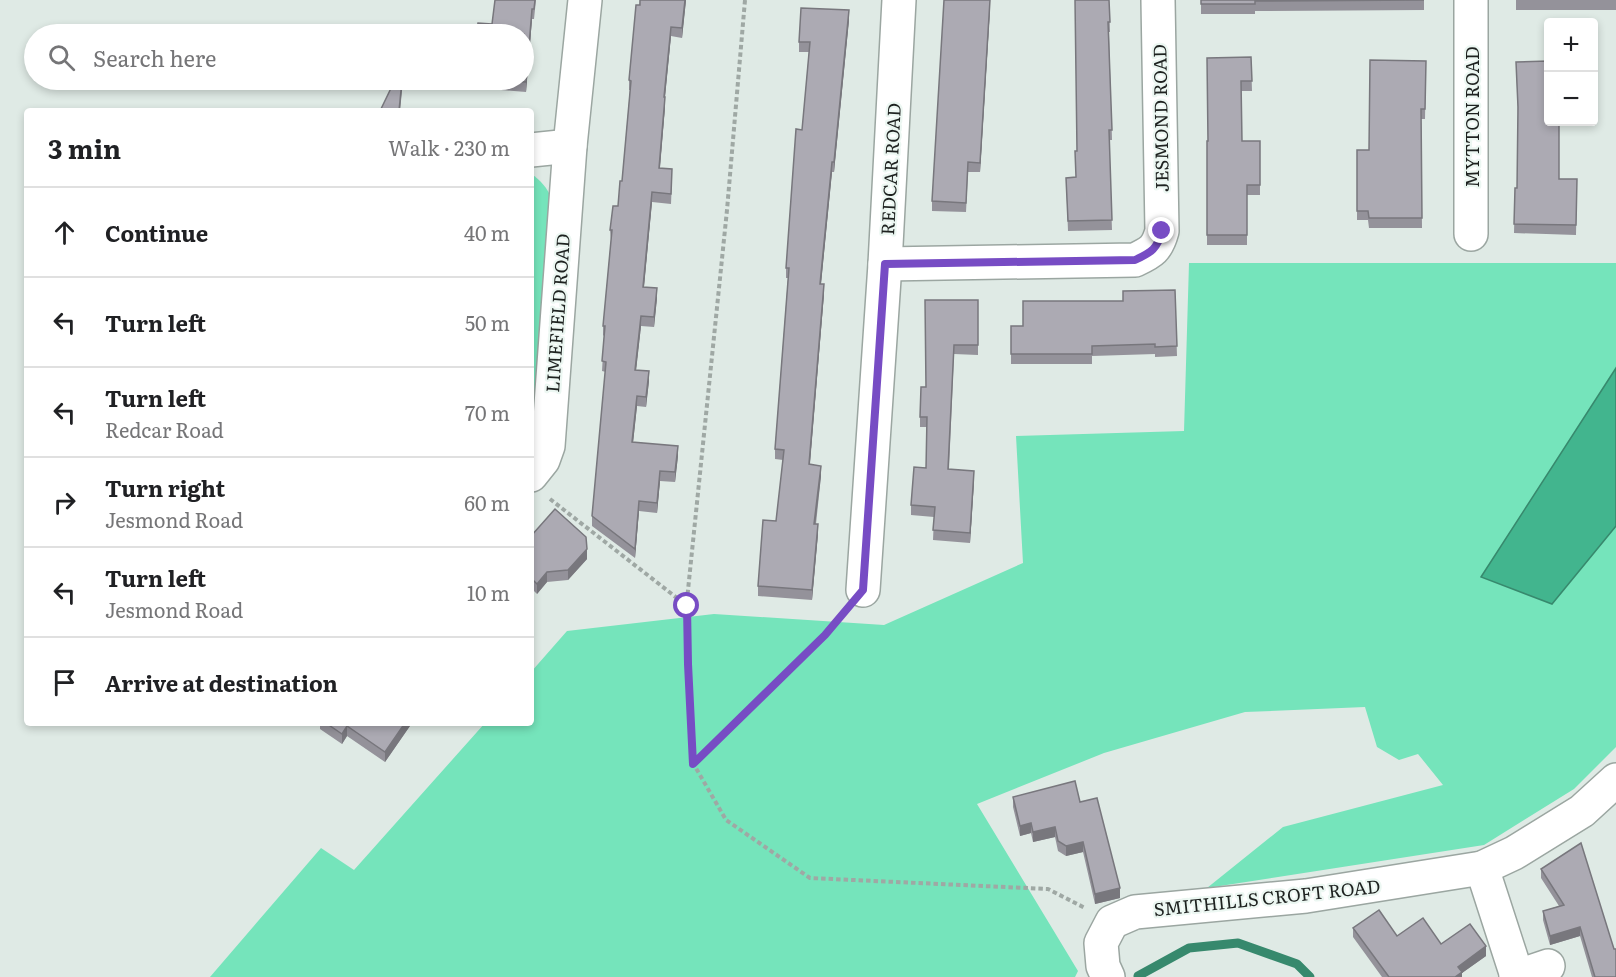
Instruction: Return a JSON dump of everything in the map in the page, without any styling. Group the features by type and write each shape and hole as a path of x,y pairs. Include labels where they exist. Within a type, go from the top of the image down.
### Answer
{"street":[{"name":"LIMEFIELD ROAD","path":"540,487 543,460 548,446 570,146 585,0"},
{"name":"REDCAR ROAD","path":"863,590 885,264 899,0"},
{"name":"JESMOND ROAD","path":"885,264 1135,260 1150,253 1158,244 1162,231 1158,0"},
{"name":"MYTTON ROAD","path":"1470,234 1471,0"},
{"path":"534,150 570,146"},
{"name":"SMITHILLS CROFT ROAD","path":"1112,922 1135,912 1306,896 1482,868 1514,853 1582,811 1616,780"},
{"path":"1482,868 1516,977 1548,966"},
{"path":"1108,977 1102,966 1101,943 1112,922"}],"path":[{"path":"745,0 727,210 687,606 693,764 726,820 810,878 1048,889 1112,922"},
{"path":"540,487 687,606"},
{"path":"693,764 825,635 863,590"}],"shaded area":[{"path":"534,176 548,191 552,199 534,412"},
{"path":"1189,263 1616,263 1616,368 1481,577 1552,604 1616,526 1616,747 1574,789 1484,845 1207,888 1283,827 1443,785 1418,754 1399,760 1377,747 1365,707 1245,712 1104,753 977,804 1078,971 1075,977 210,977 321,848 354,870 482,726 534,726 534,669 567,631 714,614 884,625 1023,563 1016,436 1184,431"},
{"path":"1616,368 1616,526 1552,604 1481,577"}],"building":[{"path":"495,0 535,0 531,24 492,24"},
{"path":"640,0 685,0 682,28 671,27 659,168 672,169 671,194 652,192 643,287 657,288 654,317 641,316 635,370 649,371 646,397 637,396 632,442 678,446 675,472 660,471 657,503 639,501 635,549 592,516 606,362 602,361 605,326 603,326 612,230 610,230 613,206 618,206 620,181 622,181 636,5 640,5"},
{"path":"944,0 990,0 980,163 968,162 966,203 932,201"},
{"path":"1075,0 1109,0 1112,220 1068,221 1066,178 1076,177 1075,151 1077,151"},
{"path":"1201,0 1424,0 1255,1 1255,4 1201,4"},
{"path":"801,8 849,10 820,284 824,284 809,464 821,466 814,524 818,524 812,590 758,586 763,520 776,521 784,450 775,449 789,268 786,268 796,129 802,130 810,42 799,42"},
{"path":"1251,57 1252,81 1241,81 1242,141 1260,141 1260,185 1247,185 1247,235 1207,235 1207,58"},
{"path":"1370,60 1426,61 1425,109 1421,109 1422,218 1369,218 1368,211 1357,211 1357,150 1369,150"},
{"path":"1544,61 1544,126 1559,126 1559,179 1577,179 1576,225 1514,224 1518,107 1516,62"},
{"path":"390,90 401,90 399,108 381,108"},
{"path":"1175,290 1177,346 1155,347 1155,344 1092,346 1092,354 1011,354 1011,326 1023,326 1023,301 1123,301 1123,291"},
{"path":"925,300 978,300 978,345 954,345 948,469 974,471 970,533 933,530 935,507 911,505 914,467 926,468 927,417 920,417 921,387 926,387"},
{"path":"555,509 586,537 587,549 568,570 547,572 537,584 534,581 534,533"},
{"path":"330,726 347,726 342,734"},
{"path":"347,726 403,726 385,752"},
{"path":"1075,781 1080,802 1097,798 1120,888 1095,894 1083,842 1066,846 1058,841 1055,827 1033,832 1031,823 1020,826 1013,797"},
{"path":"1581,843 1614,949 1616,949 1616,977 1595,977 1580,927 1550,936 1543,911 1564,905 1541,869"},
{"path":"1379,910 1397,936 1423,918 1441,944 1470,924 1486,946 1458,967 1462,972 1455,977 1389,977 1353,928"}],"waterway":[{"path":"1138,976 1189,948 1238,943 1297,964 1310,977"}],"route":[{"path":"687,606 693,764 825,635 863,590 885,264 1135,260 1150,253 1158,244 1162,231"}]}
